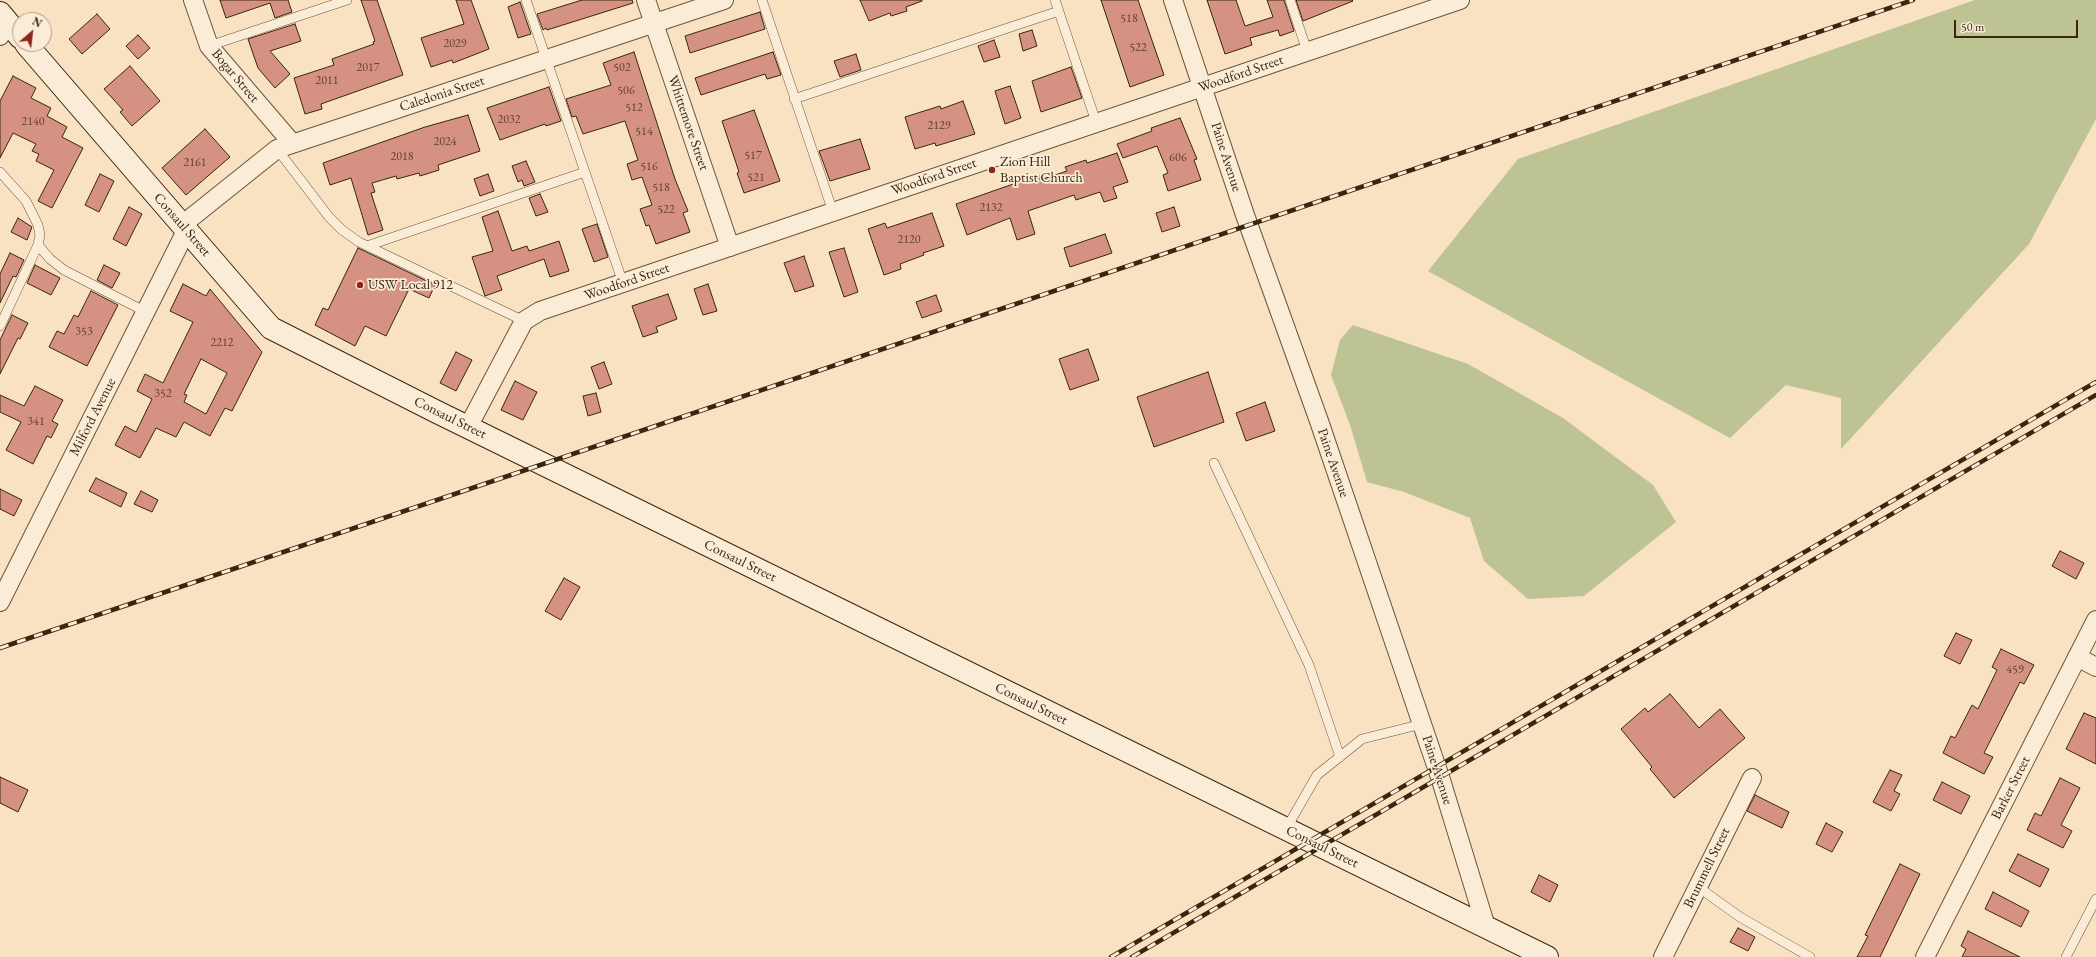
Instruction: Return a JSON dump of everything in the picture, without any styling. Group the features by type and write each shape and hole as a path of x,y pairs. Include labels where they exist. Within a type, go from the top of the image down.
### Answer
{"street":[{"name":"Bogar Street","path":"193,0 209,46 284,146"},
{"name":"Whittemore Street","path":"646,0 730,247"},
{"name":"Caledonia Street","path":"184,228 284,146 724,0"},
{"name":"Paine Avenue","path":"1173,0 1245,215 1318,421 1422,724 1486,928"},
{"name":"Woodford Street","path":"524,321 540,312 623,283 1460,0"},
{"name":"Consaul Street","path":"33,52 271,328 468,427 1547,957"},
{"name":"Milford Avenue","path":"0,602 146,312 184,228"},
{"path":"468,427 524,321"},
{"name":"Barker Street","path":"1925,957 2096,620"},
{"path":"2077,657 2096,667"},
{"name":"Brummell Street","path":"1663,957 1752,778"}],"lane":[{"path":"209,46 347,0"},
{"path":"526,0 623,283"},
{"path":"762,0 833,212"},
{"path":"1055,0 1096,122"},
{"path":"1290,0 1307,51"},
{"path":"794,99 1059,11"},
{"path":"284,146 329,217 342,230 366,246 524,321"},
{"path":"0,172 26,201 38,225 40,235 38,245 0,326"},
{"path":"366,246 585,172"},
{"path":"38,245 50,259 64,270 146,312"},
{"path":"1214,463 1309,665 1340,757"},
{"path":"1286,829 1318,775 1362,739 1422,724"},
{"path":"1698,887 1740,917 1810,957"},
{"path":"2066,957 2096,899"}],"green space":[{"path":"1975,0 2096,0 2096,119 2029,244 1841,449 1841,398 1786,385 1730,438 1428,271 1518,159"},
{"path":"1353,325 1468,364 1563,418 1653,485 1676,522 1584,596 1528,599 1484,561 1470,518 1404,492 1367,482 1350,425 1331,375 1340,340"}],"building":[{"path":"220,0 288,0 292,12 275,18 270,3 226,18"},
{"path":"361,0 377,0 403,75 321,104 322,109 305,114 294,78 334,65 332,59 374,44 373,42 375,41"},
{"path":"456,0 471,0 489,49 453,63 452,60 431,67 421,38 464,24"},
{"path":"582,0 632,0 633,3 543,30 537,14"},
{"path":"860,0 922,1 906,7 907,11 891,16 890,13 869,21"},
{"path":"1101,0 1138,0 1164,75 1130,87"},
{"path":"1207,0 1236,0 1245,26 1273,17 1267,0 1284,0 1294,31 1280,36 1278,30 1250,38 1252,45 1225,54"},
{"path":"1296,0 1352,0 1353,1 1303,21"},
{"path":"520,2 531,34 518,38 508,7"},
{"path":"760,12 765,29 690,53 685,36"},
{"path":"97,14 110,29 82,54 69,39"},
{"path":"295,24 301,41 270,51 290,74 275,88 258,68 248,39"},
{"path":"1032,30 1037,46 1023,51 1019,34"},
{"path":"138,35 150,48 138,59 126,46"},
{"path":"994,40 1000,57 984,62 978,46"},
{"path":"634,52 675,179 688,211 683,213 690,232 656,244 649,225 646,226 640,209 652,205 642,177 632,180 627,164 638,160 625,121 583,134 576,116 572,117 566,99 611,85 603,63"},
{"path":"773,52 781,75 767,79 765,74 701,95 695,78"},
{"path":"856,54 861,70 840,77 834,61"},
{"path":"130,66 160,101 132,126 120,112 123,110 104,89"},
{"path":"1071,67 1082,98 1041,112 1032,81"},
{"path":"13,76 36,88 31,98 51,108 47,116 67,127 62,137 83,148 52,208 38,201 54,170 36,161 39,154 32,151 36,144 13,133 0,158 0,101"},
{"path":"1010,86 1021,118 1005,124 995,91"},
{"path":"549,87 561,121 546,126 545,124 500,140 487,108"},
{"path":"963,101 975,134 936,146 935,143 915,149 905,117 940,106 941,109"},
{"path":"754,110 780,181 744,193 737,173 739,172 722,121"},
{"path":"468,115 480,151 438,165 439,170 420,176 419,173 397,179 396,176 372,183 375,192 371,193 383,230 368,235 351,178 330,185 323,163 425,127"},
{"path":"1180,118 1197,159 1194,160 1201,180 1168,191 1163,175 1168,173 1157,146 1123,158 1117,144 1152,131 1151,128"},
{"path":"205,129 230,157 186,195 162,168"},
{"path":"860,139 870,169 830,181 819,151"},
{"path":"1117,153 1128,182 1113,187 1117,198 1104,202 1100,192 1076,200 1074,195 1028,211 1035,234 1017,240 1010,218 967,235 956,204 1039,175 1040,180 1067,171 1065,167 1086,160 1087,163"},
{"path":"526,161 535,182 524,186 522,180 518,182 512,166"},
{"path":"100,174 114,181 99,212 85,205"},
{"path":"488,174 494,191 480,196 474,179"},
{"path":"540,194 548,212 536,216 529,198"},
{"path":"129,207 142,214 126,246 113,239"},
{"path":"1174,207 1180,226 1162,232 1156,213"},
{"path":"498,211 512,251 527,246 529,251 559,241 569,271 550,277 544,259 497,276 502,290 485,296 472,257 493,251 482,217"},
{"path":"932,213 944,246 923,253 924,255 900,264 901,269 884,275 868,229 885,223 887,228"},
{"path":"18,218 32,227 27,240 11,232"},
{"path":"597,224 608,257 594,262 582,229"},
{"path":"1105,234 1112,253 1070,267 1064,248"},
{"name":"USW Local 912","path":"358,248 435,285 429,298 409,289 386,336 365,326 355,346 315,325 323,308 328,310"},
{"path":"844,248 858,292 844,297 829,252"},
{"path":"10,253 24,260 16,277 13,276 0,303 0,274"},
{"path":"804,256 814,286 795,292 784,263"},
{"path":"35,265 60,278 51,295 27,283"},
{"path":"104,265 120,273 112,288 97,280"},
{"path":"183,284 206,296 210,289 262,352 232,411 225,408 210,436 184,422 176,437 156,428 140,458 115,445 125,426 136,432 152,399 137,391 145,374 163,383 193,322 170,311","holes":["201,359 227,373 206,414 184,402 187,395 184,394"]},
{"path":"708,284 717,311 703,315 694,289"},
{"path":"91,291 118,305 87,366 49,347 57,331 64,334 74,315 78,317"},
{"path":"668,294 677,319 656,327 658,332 643,337 632,306"},
{"path":"936,295 942,311 922,318 916,302"},
{"path":"12,315 28,323 20,339 18,338 0,374 0,340"},
{"path":"1088,349 1099,380 1070,390 1059,359"},
{"path":"456,352 472,360 456,391 440,383"},
{"path":"604,362 612,384 599,389 591,367"},
{"path":"1208,372 1224,422 1154,447 1137,397"},
{"path":"515,381 537,392 523,420 501,410"},
{"path":"35,386 63,400 52,421 58,424 51,438 47,436 33,464 6,450 21,422 0,412 0,395 24,406"},
{"path":"596,393 601,412 588,416 583,396"},
{"path":"1265,402 1275,431 1246,441 1236,413"},
{"path":"96,478 127,493 121,507 89,491"},
{"path":"0,489 22,500 14,516 0,509"},
{"path":"141,491 158,500 152,512 134,504"},
{"path":"2060,551 2084,563 2076,579 2052,566"},
{"path":"564,578 580,587 561,620 545,611"},
{"path":"1956,633 1972,640 1960,664 1944,656"},
{"path":"2001,649 2034,665 2024,684 2020,682 1984,753 1993,757 1984,774 1943,753 1951,736 1955,738 1972,705 1978,709 1997,670 1992,667"},
{"path":"1670,694 1699,728 1720,709 1745,738 1674,798 1650,769 1652,767 1621,729 1645,708 1648,712"},
{"path":"2084,713 2096,718 2096,764 2066,749"},
{"path":"1890,770 1902,775 1894,791 1900,794 1891,811 1873,802"},
{"path":"0,777 28,790 18,812 0,803"},
{"path":"2060,778 2080,788 2061,825 2072,831 2063,848 2027,830 2035,813 2041,816"},
{"path":"1942,782 1970,796 1961,814 1933,800"},
{"path":"1755,795 1789,812 1782,828 1747,811"},
{"path":"1826,823 1843,832 1832,852 1816,844"},
{"path":"2018,854 2049,869 2040,887 2009,871"},
{"path":"1900,864 1920,874 1880,957 1857,957 1868,936 1865,935"},
{"path":"1539,875 1558,885 1550,902 1531,892"},
{"path":"1993,892 2029,911 2021,927 1985,909"},
{"path":"1738,928 1755,937 1748,951 1730,942"},
{"path":"1968,931 2020,957 1962,957 1966,949 1961,946"}],"railway":[{"path":"0,648 1913,0"},
{"path":"1111,957 2096,382"},
{"path":"1132,957 2096,395"}],"place":[{"name":"Zion Hill Baptist Church","path":"992,170"},
{"name":"USW Local 912","path":"360,285"}]}
